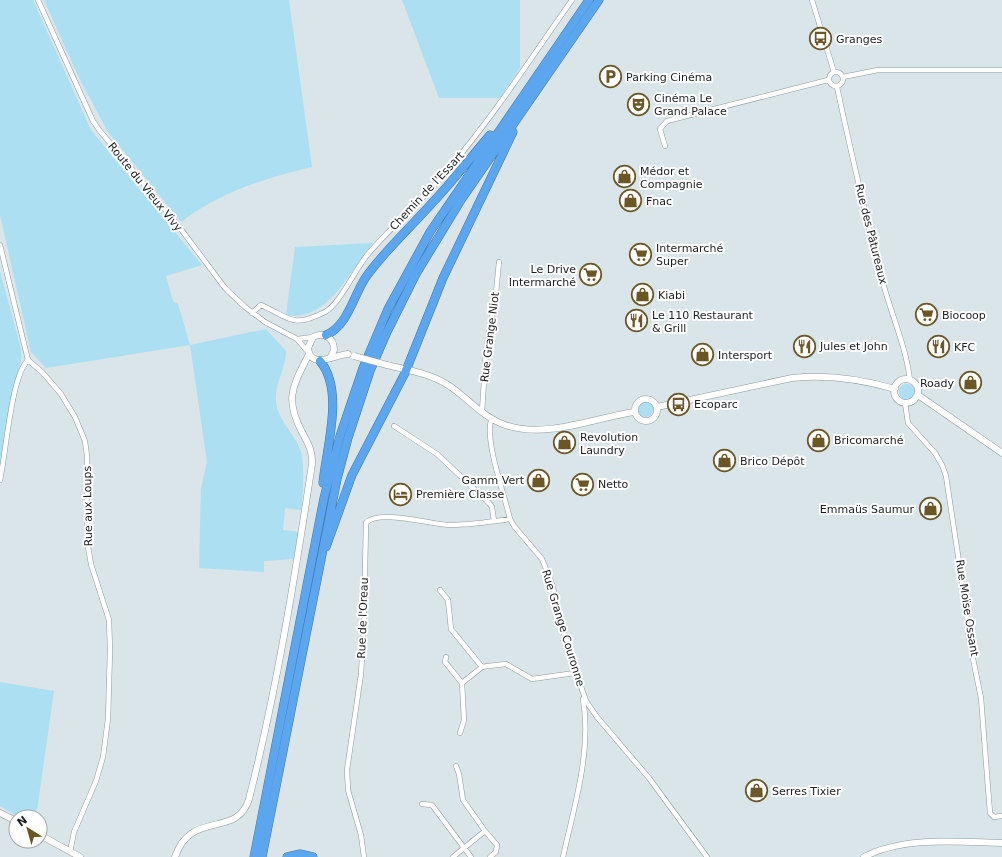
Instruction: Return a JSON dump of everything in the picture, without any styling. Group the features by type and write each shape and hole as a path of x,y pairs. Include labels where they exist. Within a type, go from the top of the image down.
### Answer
{"highway":[{"path":"254,857 319,522 334,456 347,412 363,368 388,309 430,232 589,0"},
{"path":"262,857 335,486 348,438 368,378 387,332 437,236 599,0"},
{"path":"326,335 335,331 341,325 361,285 376,265 448,187 517,104"},
{"path":"320,564 352,475 407,370 441,283 521,113"},
{"path":"318,361 328,372 332,413 319,522"},
{"path":"287,857 300,854 313,857"}],"street":[{"name":"Route du Vieux Vivy","path":"38,0 93,121 100,131 176,224 221,284 252,313 276,329 297,339 309,353"},
{"name":"Chemin de l'Essart","path":"252,313 261,305 285,319 298,320 320,314 331,307 368,254 432,189 466,148 572,0"},
{"path":"812,0 834,72"},
{"path":"834,72 840,73 843,76 878,70 1002,70"},
{"path":"828,80 830,75 834,72"},
{"path":"828,80 832,86 837,86 843,82 843,76"},
{"path":"665,146 660,129 667,121 828,80"},
{"name":"Rue des Pâtureaux","path":"837,86 872,238 888,298 905,350 910,380"},
{"path":"0,245 28,360 23,365 14,401 0,480"},
{"name":"Rue Grange Niot","path":"482,412 486,350 496,293 499,262"},
{"path":"297,339 313,337 321,334 330,337 334,345 333,354 330,358"},
{"path":"175,857 180,845 189,834 202,827 236,818 244,811 249,799 275,678 299,551 312,464 311,451 295,417 291,399 294,384 309,353 308,344 313,337"},
{"path":"334,345 351,355 434,378 447,384 482,412 492,418 515,427 546,429 634,412"},
{"path":"309,353 318,361"},
{"path":"302,368 318,361 351,355"},
{"name":"Rue aux Loups","path":"28,360 39,369 61,394 75,417 85,441 87,456 87,541 91,564 109,620 110,650 108,719 103,757 96,781 74,832 70,852"},
{"path":"657,408 792,378 812,376 868,382 895,389"},
{"path":"918,395 911,402 905,403 896,397 895,389 901,381 910,380 916,385 918,395 1002,453"},
{"path":"644,398 651,399 657,408 656,415 646,421 638,419 634,412 636,403 644,398"},
{"name":"Rue Moïse Ossant","path":"905,403 908,423 936,453 946,476 964,588 969,639 981,698 990,813 994,817 1002,816"},
{"name":"Rue Grange Couronne","path":"492,418 489,425 490,441 510,518 514,526 544,564 552,584 582,693 592,711 649,778 707,857"},
{"path":"394,426 429,448 449,465 489,503 492,507 494,521"},
{"name":"Rue de l'Oreau","path":"364,857 361,835 348,790 347,770 361,666 364,621 366,523 372,518 392,518 448,525 510,518"},
{"path":"440,590 448,600 451,629 482,667"},
{"path":"446,657 445,662 462,683 464,720 460,733"},
{"path":"462,683 482,667 506,664 532,680 575,672"},
{"path":"563,857 582,772 586,717 582,693"},
{"path":"586,717 592,711"},
{"path":"456,766 459,774 462,800 497,845 496,852 490,857"},
{"path":"422,804 432,805 471,857"},
{"path":"453,857 485,831"},
{"path":"48,840 80,857"},
{"path":"864,857 881,850 908,844 1002,843"}],"shaded area":[{"path":"0,0 33,0 91,130 202,265 166,276 173,301 178,304 190,345 46,368 31,352 0,215"},
{"path":"44,0 289,0 312,167 260,181 227,194 196,211 181,222 108,132 78,76"},
{"path":"402,0 520,0 520,68 500,98 439,98"},
{"path":"373,243 337,292 326,303 314,311 301,315 286,315 295,247"},
{"path":"0,271 21,349 21,362 11,401 0,465"},
{"path":"266,329 286,351 277,389 276,402 277,409 283,421 294,437 302,454 303,479 301,510 285,508 283,530 300,532 294,559 264,561 264,572 199,568 201,488 207,462 190,345"},
{"path":"907,384 914,389 915,392 910,399 907,400 900,395 899,392 904,385"},
{"path":"645,401 651,403 653,409 651,415 645,417 639,415 637,409 639,403"},
{"path":"0,682 54,691 37,809 8,809 8,811 0,806"}],"place":[{"name":"Granges","path":"820,39"},
{"name":"Parking Cinéma","path":"611,77"},
{"name":"Cinéma Le Grand Palace","path":"638,104"},
{"name":"Médor et Compagnie","path":"625,177"},
{"name":"Fnac","path":"630,201"},
{"name":"Intermarché Super","path":"641,254"},
{"name":"Le Drive Intermarché","path":"591,275"},
{"name":"Kiabi","path":"642,295"},
{"name":"Biocoop","path":"926,315"},
{"name":"Le 110 Restaurant & Grill","path":"637,321"},
{"name":"Jules et John","path":"805,346"},
{"name":"KFC","path":"939,347"},
{"name":"Intersport","path":"703,355"},
{"name":"Roady","path":"970,383"},
{"name":"Ecoparc","path":"678,404"},
{"name":"Bricomarché","path":"819,440"},
{"name":"Revolution Laundry","path":"565,443"},
{"name":"Brico Dépôt","path":"724,461"},
{"name":"Gamm Vert","path":"539,480"},
{"name":"Netto","path":"582,484"},
{"name":"Première Classe","path":"400,494"},
{"name":"Emmaüs Saumur","path":"930,509"},
{"name":"Serres Tixier","path":"756,791"}]}
